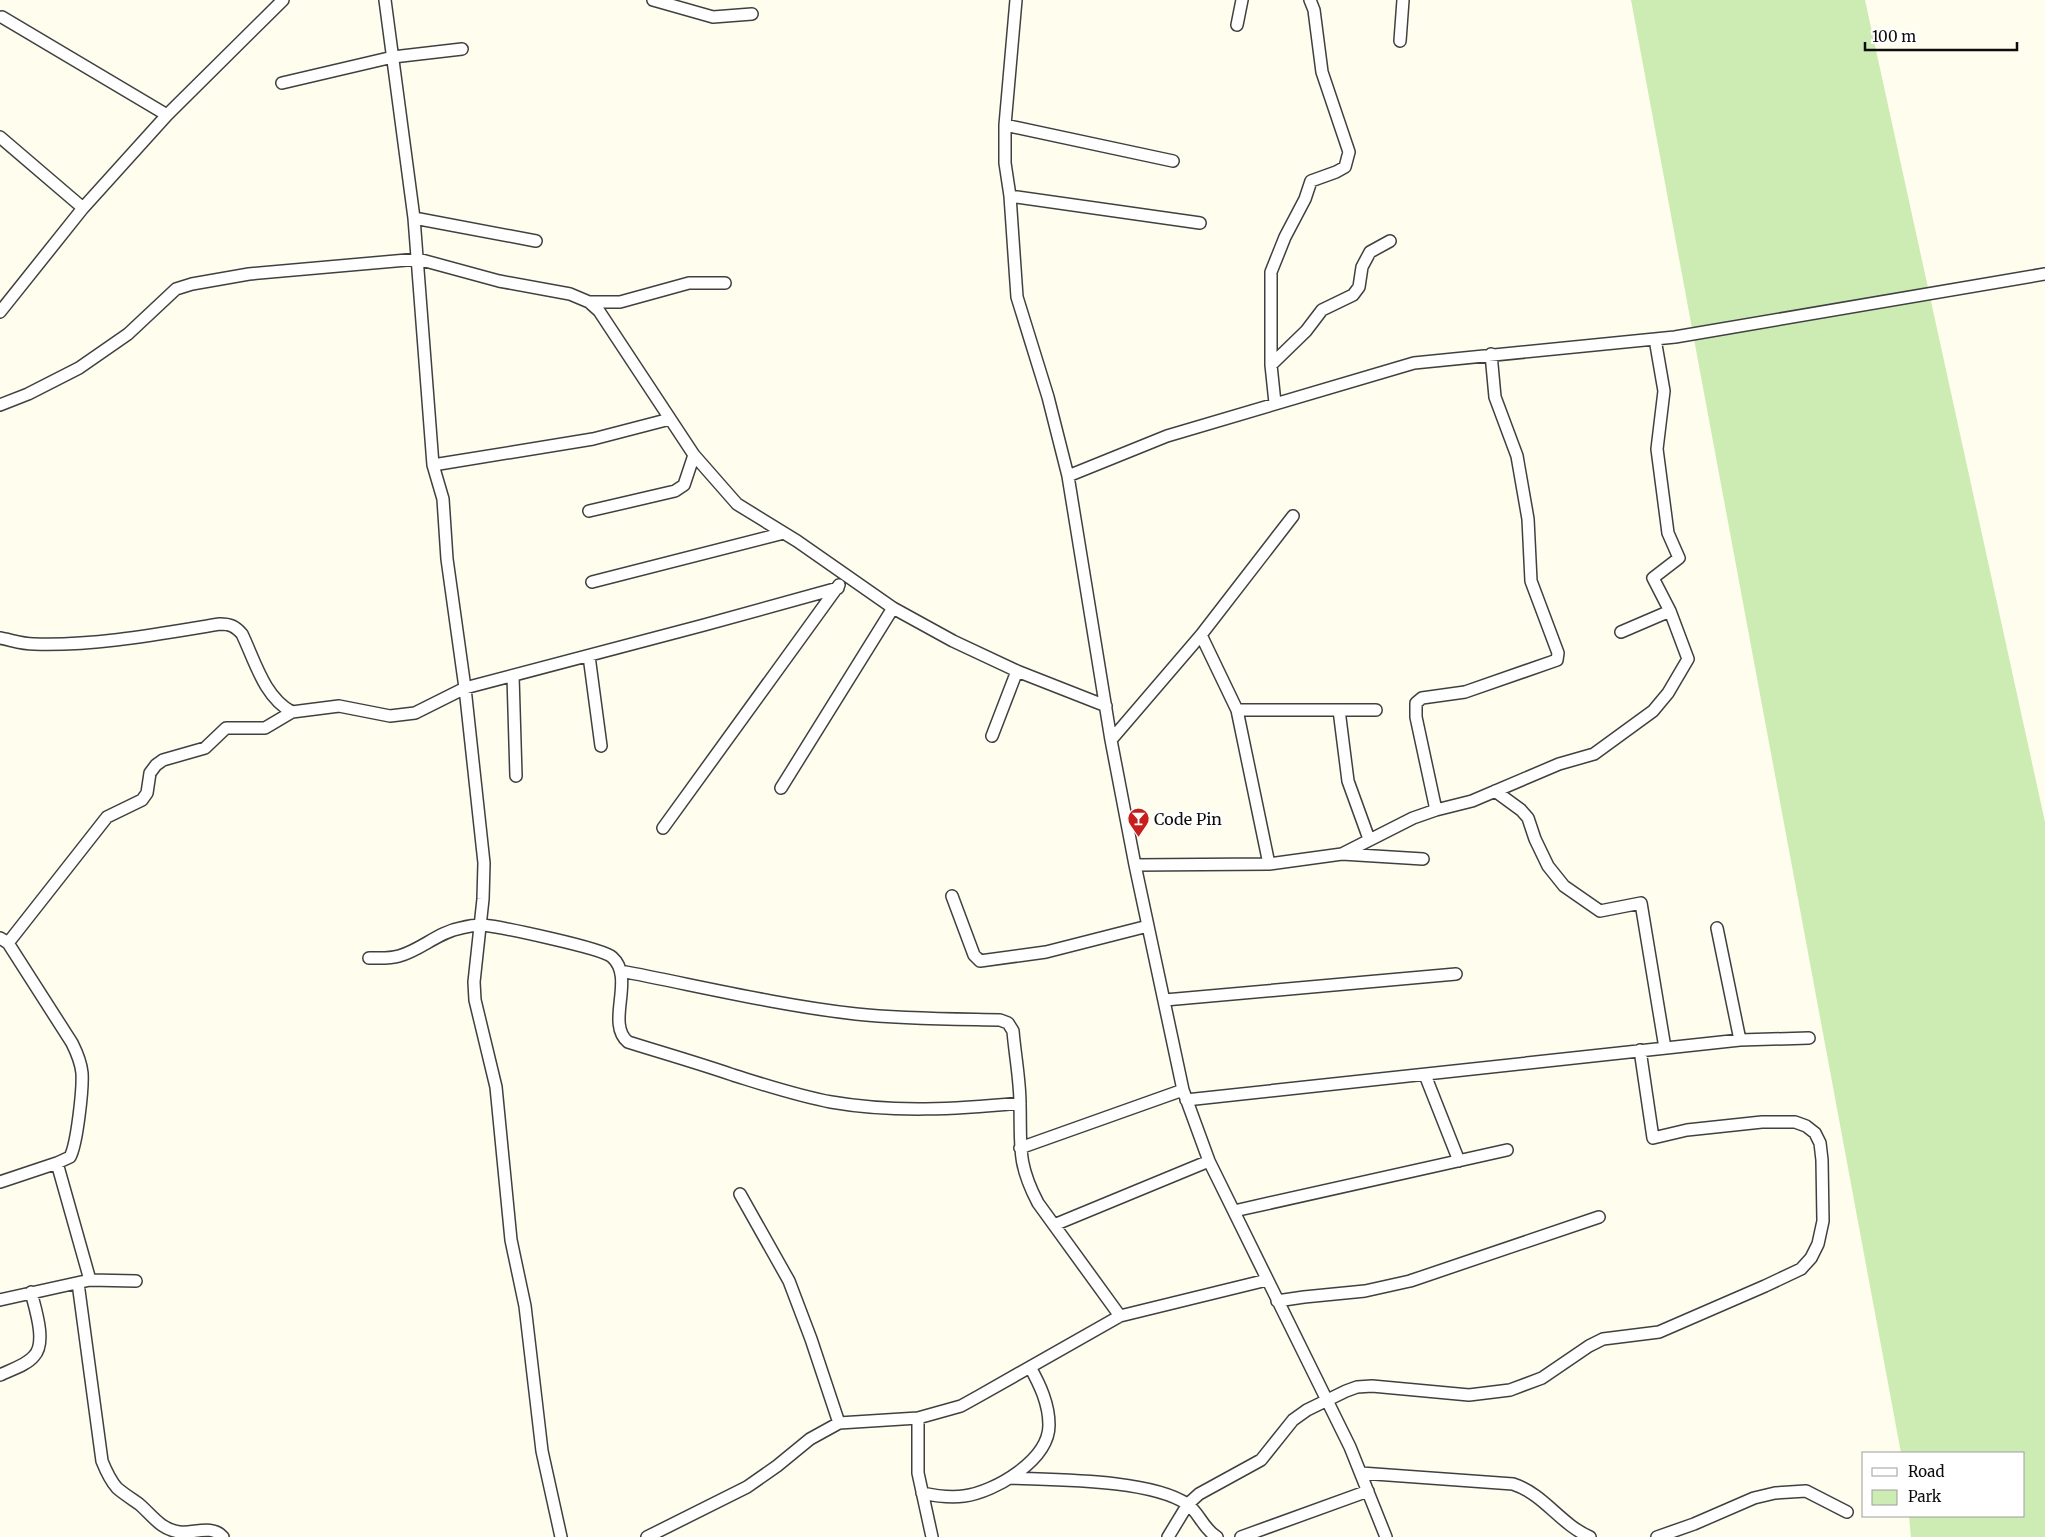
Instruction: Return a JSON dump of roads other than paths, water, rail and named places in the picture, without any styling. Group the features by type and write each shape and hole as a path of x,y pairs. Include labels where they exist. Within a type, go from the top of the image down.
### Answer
{"street":[{"path":"0,312 83,208 167,115 283,0"},
{"path":"385,0 414,218 433,464 443,499 447,559 465,688 484,864 484,900 474,982 475,1000 496,1087 511,1240 526,1314 542,1451 561,1537"},
{"path":"652,0 713,17 752,14"},
{"path":"1016,0 1005,125 1005,163 1010,196 1017,297 1048,397 1068,476 1111,740 1135,865 1184,1095 1209,1161 1361,1473 1386,1537"},
{"path":"1237,25 1242,0"},
{"path":"1275,403 1271,365 1271,272 1285,237 1304,199 1310,181 1336,172 1344,167 1349,152 1322,72 1314,10 1310,0"},
{"path":"1400,41 1403,0"},
{"path":"2,17 167,115"},
{"path":"282,83 392,57 462,49"},
{"path":"1005,125 1173,161"},
{"path":"0,138 83,208"},
{"path":"1010,196 1200,223"},
{"path":"414,218 536,241"},
{"path":"1271,365 1306,331 1322,310 1353,295 1359,287 1362,267 1370,252 1390,241"},
{"path":"0,404 28,394 79,368 128,334 176,289 192,284 249,274 418,259 499,281 570,294 589,302 599,311 694,455 737,504 784,533 893,608 953,641 1017,671 1106,706"},
{"path":"1068,476 1167,436 1414,363 1656,339 2045,274"},
{"path":"589,302 620,302 689,283 725,283"},
{"path":"1342,854 1369,839 1436,810 1472,801 1559,764 1594,754 1653,711 1668,693 1688,659 1670,611 1653,578 1679,558 1668,533 1658,449 1664,391 1656,339"},
{"path":"1436,810 1416,717 1416,703 1422,698 1464,692 1557,660 1558,653 1531,580 1528,518 1519,465 1495,397 1491,354"},
{"path":"433,464 593,438 670,419"},
{"path":"588,511 675,491 684,485 694,455"},
{"path":"1111,740 1201,635 1293,516"},
{"path":"592,582 784,533"},
{"path":"662,828 838,588 845,575"},
{"path":"0,1182 70,1157 74,1145 82,1087 79,1057 72,1043 4,941 106,817 142,800 147,793 150,773 163,760 206,748 226,728 265,728 292,712 345,706 380,715 402,716 428,707 465,688 838,588"},
{"path":"781,788 893,608"},
{"path":"1621,632 1670,611"},
{"path":"0,638 33,644 66,643 127,638 229,624 236,627 242,634 268,689 276,700 292,712"},
{"path":"1201,635 1237,710 1269,864"},
{"path":"589,656 601,746"},
{"path":"992,736 1017,671"},
{"path":"513,676 516,776"},
{"path":"1237,710 1376,710"},
{"path":"1339,710 1348,781 1369,839"},
{"path":"1495,791 1521,810 1528,818 1535,839 1548,866 1564,886 1600,911 1640,903 1664,1048"},
{"path":"1135,865 1269,864 1342,854 1423,860"},
{"path":"952,896 974,955 980,961 1046,952 1148,926"},
{"path":"369,958 399,956 442,933 481,925 605,952 617,963 621,971 620,1033 628,1042 781,1090 830,1102 865,1107 907,1109 962,1108 1020,1103"},
{"path":"1716,928 1740,1040"},
{"path":"621,971 791,1004 856,1014 915,1018 1000,1020 1008,1023 1013,1031 1020,1103 1020,1148 1022,1164 1028,1183 1038,1202 1120,1316"},
{"path":"1165,1000 1456,974"},
{"path":"1020,1148 1184,1095 1425,1075 1740,1040 1809,1038"},
{"path":"1168,1537 1188,1504 1199,1494 1261,1460 1294,1420 1307,1410 1357,1387 1372,1386 1469,1395 1510,1390 1542,1378 1589,1346 1603,1339 1659,1332 1765,1286 1801,1268 1811,1258 1818,1244 1823,1221 1822,1160 1820,1143 1815,1133 1806,1126 1795,1122 1779,1120 1712,1126 1653,1138 1640,1050"},
{"path":"1425,1075 1459,1161"},
{"path":"1234,1211 1507,1150"},
{"path":"1054,1225 1209,1161"},
{"path":"57,1163 90,1280"},
{"path":"740,1194 789,1281 840,1423"},
{"path":"1277,1301 1365,1291 1410,1281 1599,1217"},
{"path":"0,1300 90,1280 136,1282"},
{"path":"648,1537 747,1487 810,1439 840,1423 918,1418 961,1406 1120,1316 1267,1280"},
{"path":"78,1283 102,1461 108,1474 117,1488 141,1506 164,1528 180,1532 208,1530 219,1533 223,1537"},
{"path":"0,1375 34,1357 40,1348 40,1334 31,1292"},
{"path":"922,1493 943,1497 964,1496 996,1486 1010,1478 1034,1458 1045,1443 1050,1426 1047,1405 1030,1367"},
{"path":"918,1418 918,1473 932,1537"},
{"path":"1361,1473 1513,1484 1535,1494 1560,1517 1581,1533 1590,1537"},
{"path":"1010,1478 1116,1484 1161,1492 1188,1504 1210,1533 1217,1537"},
{"path":"1241,1537 1368,1491"},
{"path":"1657,1537 1694,1524 1754,1498 1775,1493 1806,1491 1847,1512"}],"place":[{"name":"Code Pin","path":"1138,838"}]}
